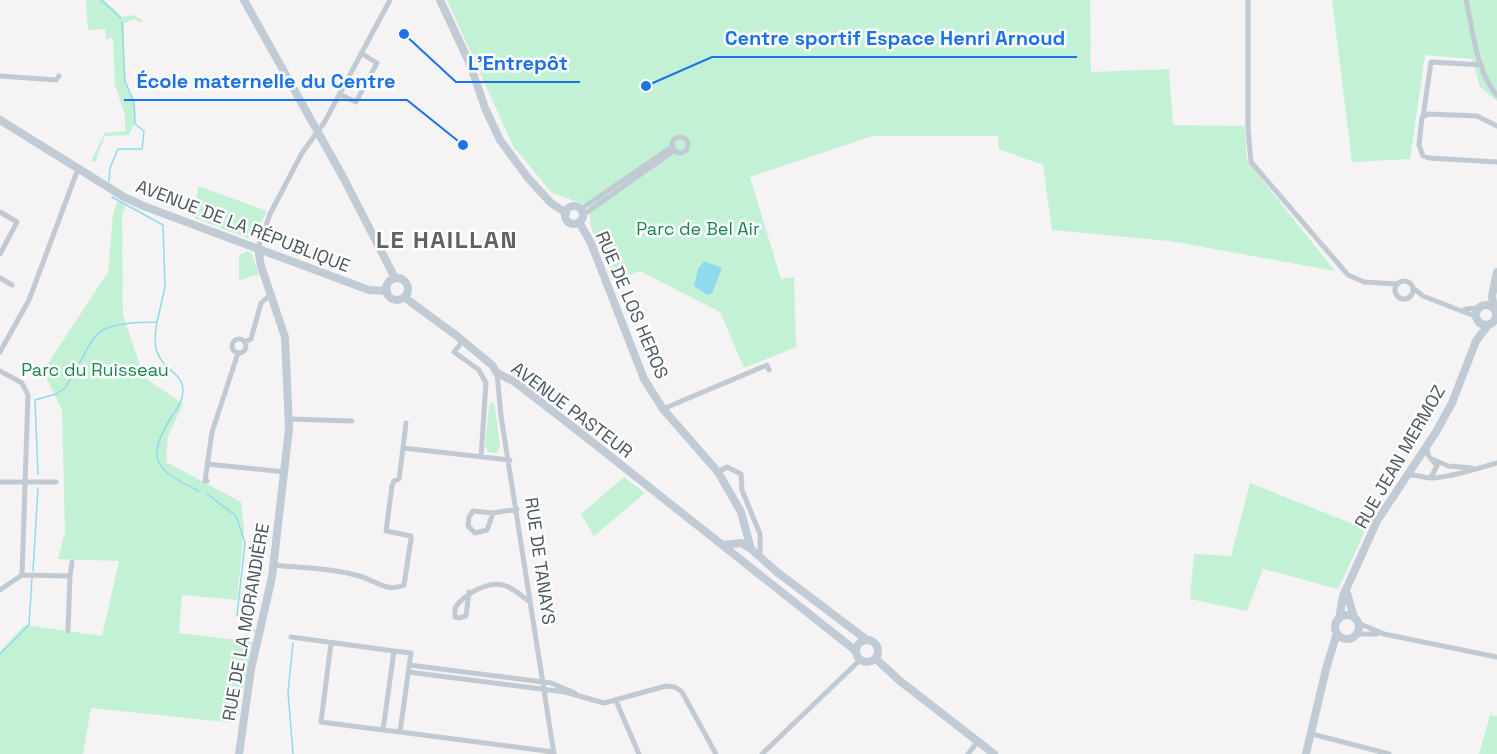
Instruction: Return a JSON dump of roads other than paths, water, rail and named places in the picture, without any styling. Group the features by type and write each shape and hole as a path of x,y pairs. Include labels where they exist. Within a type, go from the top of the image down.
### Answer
{"street":[{"path":"244,0 395,278"},
{"path":"258,248 270,214 316,130 324,123 390,0"},
{"path":"440,0 471,64 485,108 501,140 528,178 551,203 566,213 568,221 581,215 674,148"},
{"path":"1248,0 1248,128 1251,162 1348,275 1364,282 1381,284 1408,282 1423,296"},
{"path":"1466,0 1488,85 1497,95"},
{"path":"339,94 356,102 377,63 361,53"},
{"path":"1482,65 1431,62 1419,146 1423,156 1497,162"},
{"path":"0,76 56,80 59,76"},
{"path":"1422,117 1435,112 1477,116 1497,126"},
{"name":"AVENUE DE LA RÉPUBLIQUE","path":"0,120 78,169 146,207 375,292 387,291"},
{"path":"0,352 29,300 78,169"},
{"path":"566,213 573,206 581,215"},
{"path":"0,212 17,222 0,254"},
{"name":"RUE DE LOS HEROS","path":"581,215 634,357 663,409 718,472 741,512 751,549"},
{"name":"RUE DE LA MORANDIÈRE","path":"239,754 251,669 273,565 290,419 285,337 258,248"},
{"path":"1480,307 1493,287 1497,272"},
{"path":"0,278 12,285"},
{"path":"395,278 402,279 407,284 408,291 404,297 394,299 387,291 389,282 395,278"},
{"path":"1381,284 1401,298 1423,296 1461,309 1477,319 1493,323"},
{"path":"1395,292 1397,284"},
{"path":"1493,287 1496,311"},
{"path":"1410,296 1413,288"},
{"path":"238,353 233,350 233,343 238,339 245,342 251,339 258,322 261,303 271,294"},
{"name":"AVENUE PASTEUR","path":"404,297 463,341 492,365 497,373 523,388 723,544 745,565 856,651 860,660"},
{"path":"1461,309 1489,305 1496,311"},
{"name":"RUE JEAN MERMOZ","path":"1339,619 1346,588 1377,521 1413,466 1427,457 1427,445 1452,403 1476,341 1480,307"},
{"name":"RUE JEAN MERMOZ","path":"1476,341 1493,323 1496,311"},
{"path":"463,341 454,352 479,370 486,383 481,457"},
{"path":"207,481 205,481 212,432 238,353 244,350 245,342"},
{"path":"663,409 767,365 769,370"},
{"path":"0,371 26,386 28,394 22,575"},
{"name":"RUE DE TANAYS","path":"497,373 497,391 510,460 554,753"},
{"path":"290,419 352,421"},
{"path":"273,565 360,576 379,586 396,588 404,585 411,536 389,534 386,531 392,486 394,481 399,479 406,423"},
{"path":"403,448 510,460"},
{"path":"1427,457 1456,467 1479,468"},
{"path":"1426,479 1435,473 1437,466 1427,457"},
{"path":"207,464 285,472"},
{"path":"1406,476 1415,475 1426,479 1456,475 1497,464"},
{"path":"1413,466 1415,475"},
{"path":"718,472 727,467 741,474 742,490 760,534 760,558 756,567 745,565"},
{"path":"1456,467 1456,475"},
{"path":"0,482 56,482"},
{"path":"493,513 487,530 475,533 468,526 469,517 474,511 493,513 517,509"},
{"path":"737,543 747,528"},
{"path":"723,544 737,543 751,549 867,640 873,642 878,647 876,659"},
{"path":"68,631 72,561"},
{"path":"0,590 22,575 70,576"},
{"path":"469,592 466,616 455,617 455,608 469,592 502,585 530,603"},
{"path":"1328,661 1338,647 1354,636 1356,620 1346,588"},
{"path":"1306,754 1337,633 1335,626 1339,619 1346,615 1384,634 1497,657"},
{"path":"1337,633 1343,638 1384,634"},
{"path":"291,638 411,653 400,732"},
{"path":"856,651 859,643 867,640"},
{"path":"331,643 321,722 554,753"},
{"path":"383,730 394,651"},
{"path":"762,754 860,660 869,662 876,659"},
{"path":"876,659 900,681 994,754"},
{"path":"409,665 543,682 566,687 584,699"},
{"path":"408,672 565,692 604,703 666,686 675,687 682,692 716,754"},
{"path":"616,701 639,754"},
{"path":"1311,734 1389,754"},
{"path":"968,754 978,741"}],"water":[{"path":"704,261 722,268 712,293 707,295 694,286 698,269"}],"waterway":[{"path":"101,0 121,18"},
{"path":"109,181 110,168 118,149 142,149 144,131 135,124 134,102 125,81 122,22"},
{"path":"38,474 35,400 56,394 65,388 90,344 105,329 117,325 157,322 165,287 163,225 112,197"},
{"path":"157,322 156,349 163,362 180,380 183,391 181,401 163,431 157,454 164,470 199,491"},
{"path":"33,571 38,488"},
{"path":"207,494 236,516 245,542 237,615 256,632"},
{"path":"0,654 29,625 32,578"},
{"path":"293,643 288,692 293,754"}],"place":[{"name":"L’Entrepôt","path":"404,34"},
{"name":"Centre sportif Espace Henri Arnoud","path":"646,86"},
{"name":"École maternelle du Centre","path":"463,145"}],"district":[{"name":"LE HAILLAN","path":"447,240"}],"park label":[{"name":"Parc de Bel Air","path":"698,229"},
{"name":"Parc du Ruisseau","path":"95,370"}]}
